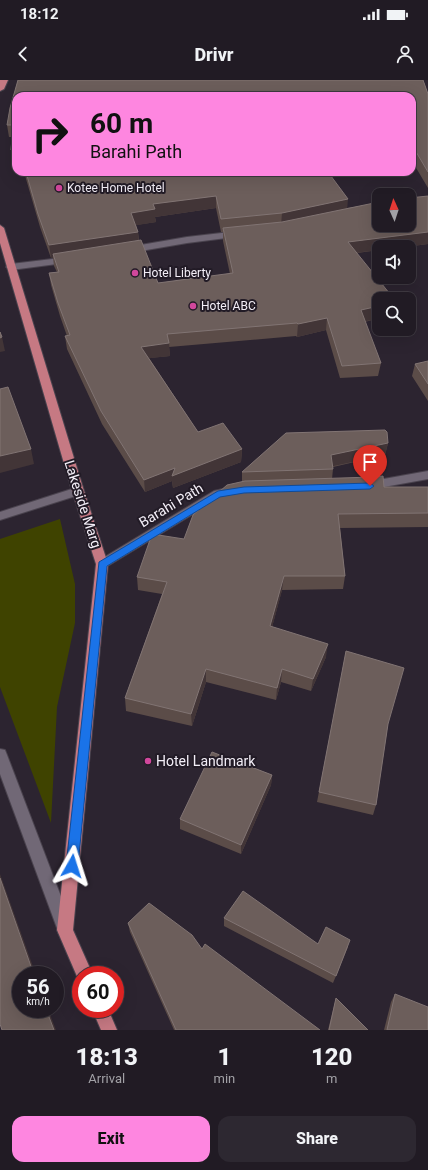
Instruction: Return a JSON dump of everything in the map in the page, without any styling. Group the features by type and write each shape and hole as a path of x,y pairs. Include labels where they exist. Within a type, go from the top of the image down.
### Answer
{"main road":[{"path":"0,89 4,80"},
{"name":"Lakeside Marg","path":"0,228 78,491 102,564 66,930 81,966"},
{"path":"104,1018 109,1030"}],"street":[{"path":"118,252 186,240 250,233"},
{"path":"11,267 80,259"},
{"path":"354,486 370,486 428,475"},
{"name":"Barahi Path","path":"102,564 218,494 238,490"},
{"path":"0,516 78,491"},
{"path":"0,755 66,930"}],"shaded area":[{"path":"60,519 75,584 75,623 57,707 51,823 0,687 0,539"}],"building":[{"path":"18,80 423,80 428,94 428,172 416,152 416,92 15,92"},
{"path":"12,101 12,125 7,125"},
{"path":"27,176 331,176 348,199 282,213 221,219 216,196 153,204 155,209 131,213 138,232 49,245"},
{"path":"428,196 428,232 348,242 372,272 372,284 382,284 388,292 372,292 372,308 361,310 381,363 342,366 327,318 298,324 167,334 169,343 141,347 198,432 223,423 242,449 172,476 175,468 144,480 101,411 65,336 70,335 49,273 59,272 53,254 141,240 158,283 233,273 223,228 282,222 372,203 372,232 416,232 416,197"},
{"path":"428,361 428,384 415,364"},
{"path":"8,387 31,449 0,456 0,389"},
{"path":"385,430 387,432 388,443 331,455 333,469 242,472 286,433"},
{"path":"383,476 384,487 428,487 428,513 338,514 345,576 284,576 270,626 328,644 313,679 282,669 277,688 206,669 191,714 125,698 167,582 137,577 152,534 184,539 193,515 227,485 245,481"},
{"path":"346,651 404,668 388,724 376,805 319,792"},
{"path":"212,752 272,775 241,845 180,819"},
{"path":"0,878 31,966 12,966 12,1018 49,1018 54,1030 2,1030 0,1024"},
{"path":"243,891 318,944 326,927 350,940 336,976 224,918"},
{"path":"149,903 192,935 202,949 205,944 320,1030 176,1030 128,923"},
{"path":"395,994 428,1007 428,1030 387,1030"},
{"path":"336,998 368,1030 329,1030"}],"place":[{"name":"Kotee Home Hotel","path":"59,188"},
{"name":"Hotel Liberty","path":"135,273"},
{"name":"Hotel ABC","path":"193,306"},
{"name":"Hotel Landmark","path":"148,761"}],"route":[{"path":"72,866 102,564 218,494 244,490 370,486"}]}
